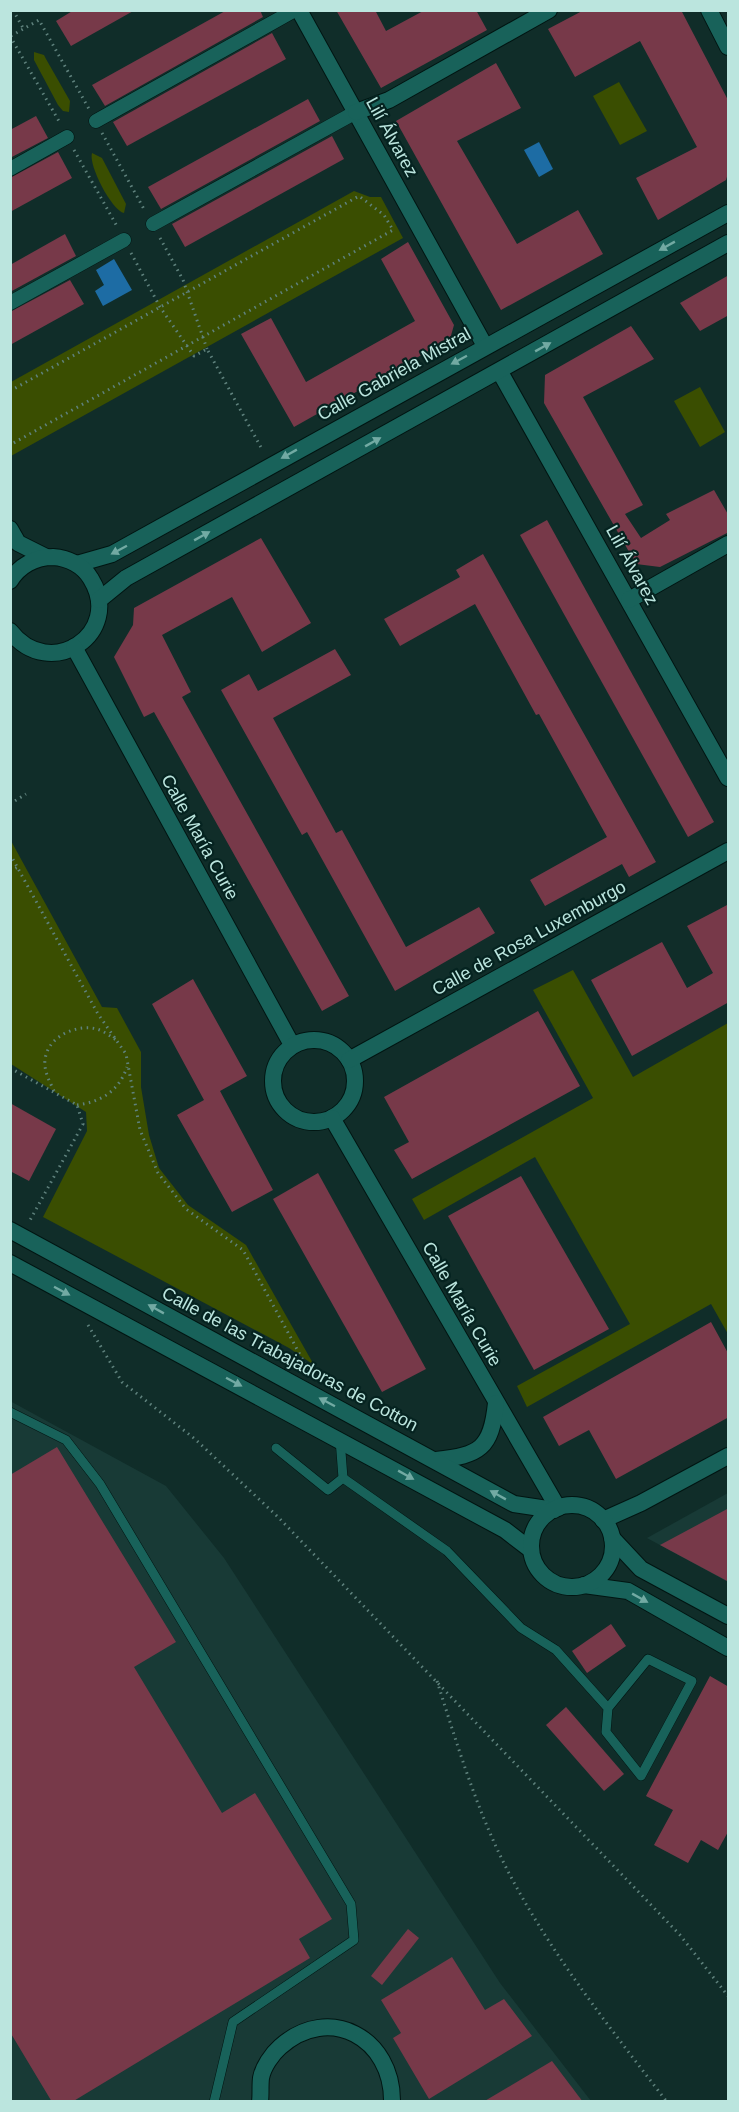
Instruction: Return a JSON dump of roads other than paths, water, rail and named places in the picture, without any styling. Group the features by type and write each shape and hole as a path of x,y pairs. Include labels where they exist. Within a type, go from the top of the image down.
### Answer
{"street":[{"name":"Lilí Álvarez","path":"297,10 485,346"},
{"path":"96,121 297,10"},
{"path":"153,224 356,112 389,100 549,10"},
{"path":"709,10 729,47"},
{"path":"10,169 68,138"},
{"name":"Calle Gabriela Mistral","path":"76,564 112,554 729,213"},
{"path":"10,303 124,240"},
{"path":"99,600 126,578 729,243"},
{"name":"Lilí Álvarez","path":"500,372 729,778"},
{"path":"14,536 46,557"},
{"path":"13,577 14,536"},
{"path":"629,600 729,544"},
{"path":"10,631 19,648 47,653 74,647 84,640 94,627 99,600 88,574 76,564 60,558 46,557 30,562 13,577"},
{"name":"Calle María Curie","path":"74,647 292,1045"},
{"name":"Calle de Rosa Luxemburgo","path":"349,1060 729,851"},
{"path":"310,1040 327,1042 340,1050 349,1060 354,1073 354,1087 344,1109 332,1118 315,1122 300,1120 279,1103 273,1085 274,1071 279,1059 292,1045 310,1040"},
{"name":"Calle María Curie","path":"332,1118 556,1509"},
{"name":"Calle de las Trabajadoras de Cotton","path":"16,1233 514,1504 556,1509"},
{"path":"10,1263 505,1530 531,1551"},
{"path":"436,1460 465,1457 482,1449 493,1429 496,1403"},
{"path":"603,1520 641,1503 729,1456"},
{"path":"612,1538 613,1550 607,1567 595,1580 572,1587 549,1580 540,1572 531,1551 532,1536 538,1523 556,1509 572,1505 584,1507 603,1520 612,1538 641,1569 729,1616"},
{"path":"584,1585 628,1592 729,1648"},
{"path":"260,2102 261,2076 273,2053 293,2036 317,2027 343,2029 366,2040 383,2059 392,2083 392,2102"}],"lane":[{"path":"10,1412 66,1440 100,1484 351,1904 354,1940 233,2022 214,2102"},
{"path":"340,1439 343,1478"},
{"path":"276,1448 328,1490 343,1478"},
{"path":"343,1478 447,1551 521,1628 556,1650 608,1708 606,1732 641,1776 692,1681 648,1659 608,1708"}],"water":[{"path":"539,142 553,169 539,177 524,150"},
{"path":"114,259 132,290 103,306 95,291 104,285 96,270"}]}
